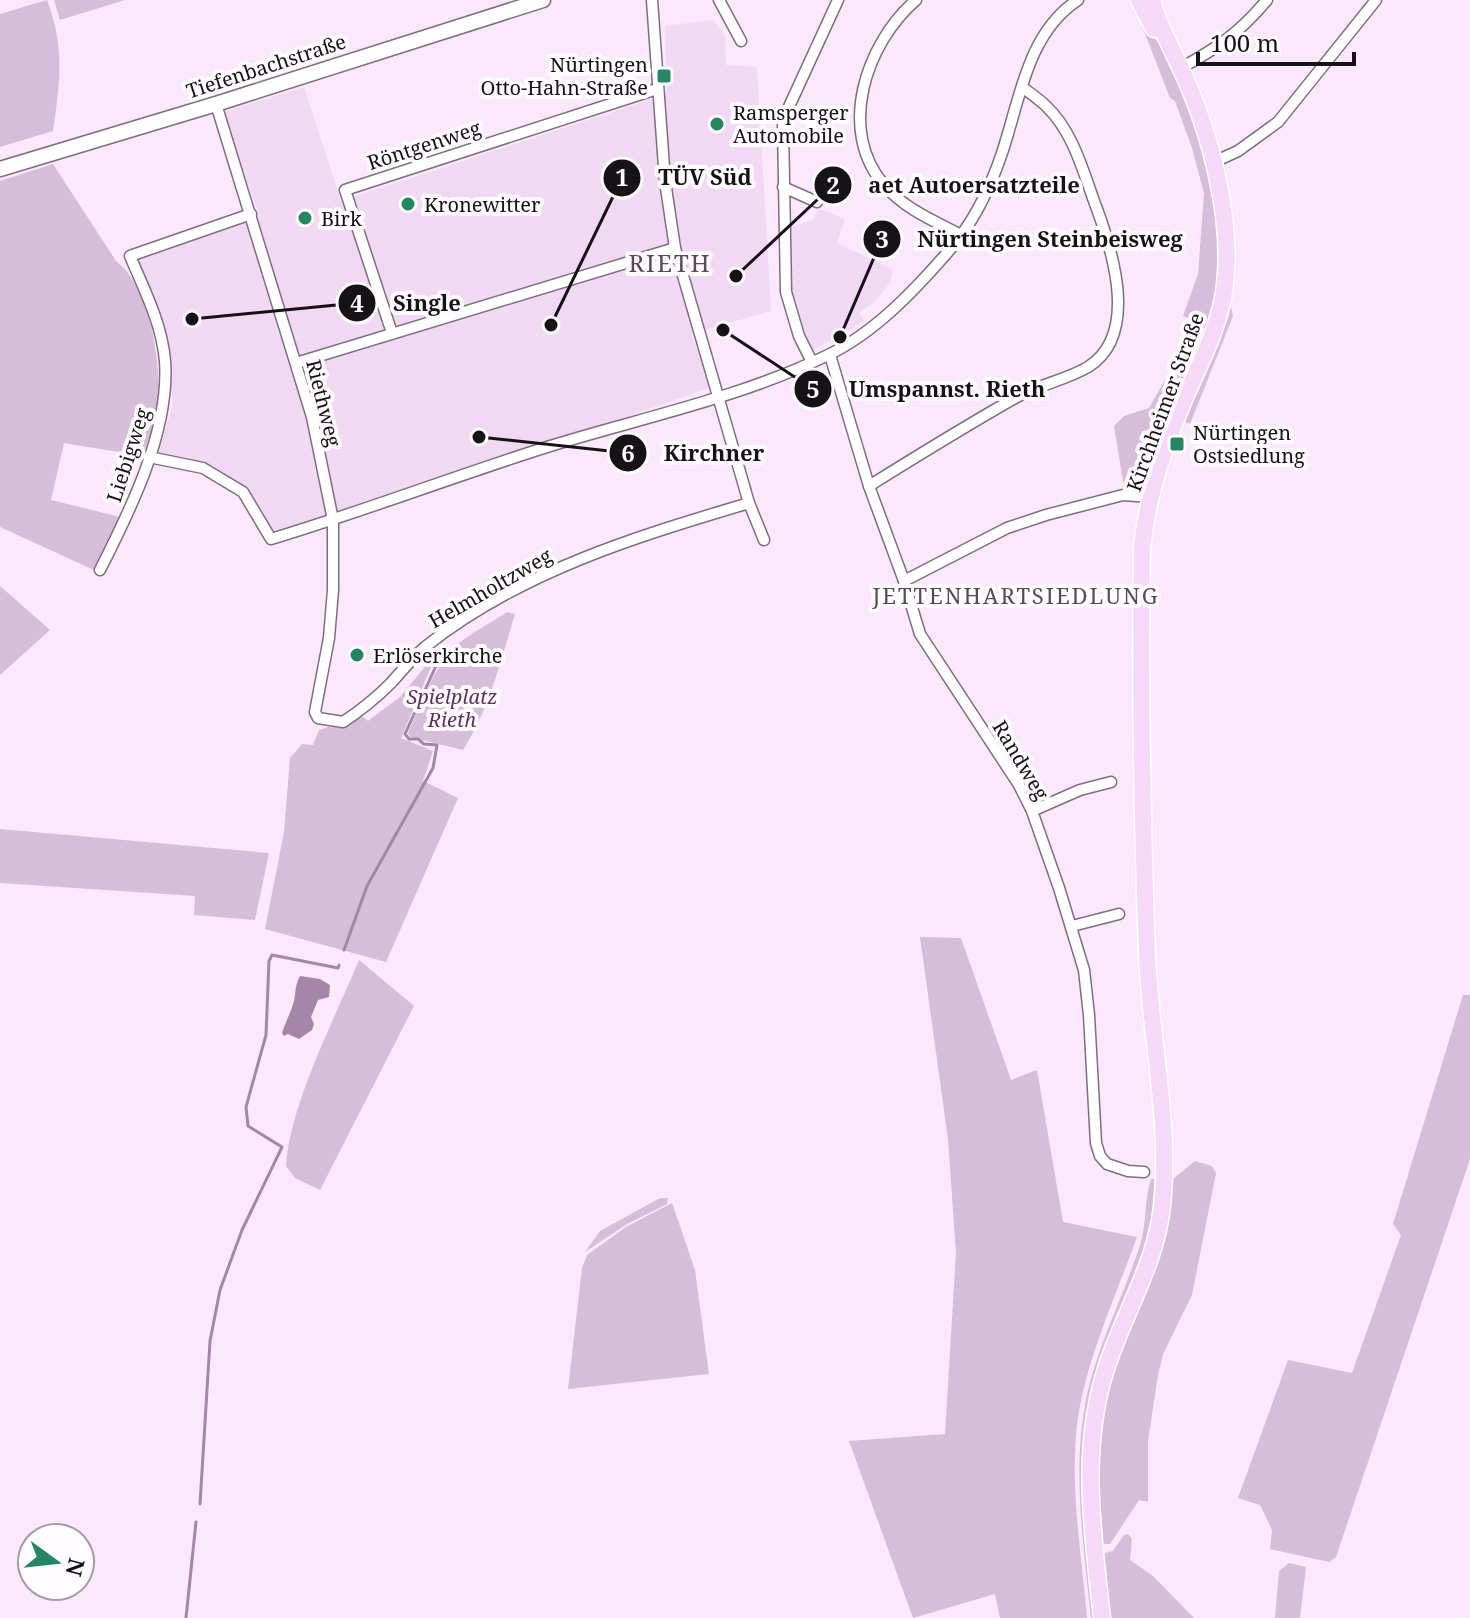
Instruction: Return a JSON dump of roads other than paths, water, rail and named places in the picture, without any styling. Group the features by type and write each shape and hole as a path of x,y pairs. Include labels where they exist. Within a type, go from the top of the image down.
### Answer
{"main road":[{"name":"Kirchheimer Straße","path":"1102,1618 1090,1474 1094,1418 1105,1371 1149,1261 1162,1208 1164,1164 1162,1106 1147,952 1142,547 1150,497 1168,441 1210,342 1223,296 1226,248 1214,162 1181,68 1149,23 1139,0"},
{"name":"Kirchheimer Straße","path":"1152,0 1170,49"}],"street":[{"name":"Tiefenbachstraße","path":"0,169 543,0"},
{"path":"652,0 665,181 675,248 749,503 764,540"},
{"path":"719,0 741,41"},
{"path":"812,362 799,336 786,292 783,126 838,0"},
{"path":"916,0 886,35 874,55 862,89 860,121 864,150 882,184 896,198 961,235"},
{"path":"149,457 203,468 243,492 271,539 545,447 719,396 830,355 899,303 961,235 977,210 1001,157 1022,87 1039,44 1062,4 1078,0"},
{"path":"1181,68 1223,45 1267,0"},
{"path":"1214,162 1238,151 1278,122 1376,0"},
{"path":"869,486 1020,395 1088,367 1107,347 1114,332 1119,312 1118,294 1099,216 1063,126 1047,106 1022,87"},
{"name":"Röntgenweg","path":"392,333 345,190 657,89"},
{"name":"Riethweg","path":"216,104 312,417 333,520 333,590 329,638 315,712 318,718"},
{"path":"783,187 817,202"},
{"name":"Liebigweg","path":"100,570 134,500 165,398 165,359 155,316 130,256 251,214"},
{"path":"296,363 675,248"},
{"name":"Randweg","path":"830,355 869,486 920,634 1019,785 1032,811 1072,926 1084,970 1096,1143 1100,1156 1107,1164 1128,1171 1144,1172"},
{"path":"904,581 1007,528 1123,495 1150,497"},
{"name":"Helmholtzweg","path":"318,718 343,722 389,685 424,648 548,572 640,535 749,503"},
{"path":"1032,811 1080,790 1111,782"},
{"path":"1072,926 1119,914"}],"waterway":[{"path":"344,950 367,886 433,768 437,745 409,739 405,734 440,657"},
{"path":"200,1504 210,1341 220,1290 242,1230 282,1147 248,1126 246,1107 266,1035 269,961 272,955 338,968 339,965"},
{"path":"186,1618 196,1522"}],"place":[{"name":"Nürtingen Otto-Hahn-Straße","path":"664,76"},
{"name":"Ramsperger Automobile","path":"717,124"},
{"name":"Kronewitter","path":"408,204"},
{"name":"Birk","path":"305,218"},
{"name":"aet Autoersatzteile","path":"736,276"},
{"name":"Single","path":"192,319"},
{"name":"TÜV Süd","path":"551,325"},
{"name":"Umspannst. Rieth","path":"723,330"},
{"name":"Nürtingen Steinbeisweg","path":"840,337"},
{"name":"Kirchner","path":"479,437"},
{"name":"Nürtingen Ostsiedlung","path":"1177,444"},
{"name":"Erlöserkirche","path":"357,655"}],"district":[{"name":"RIETH","path":"670,262"},
{"name":"JETTENHARTSIEDLUNG","path":"1016,595"}],"park label":[{"name":"Spielplatz Rieth","path":"452,708"}]}
